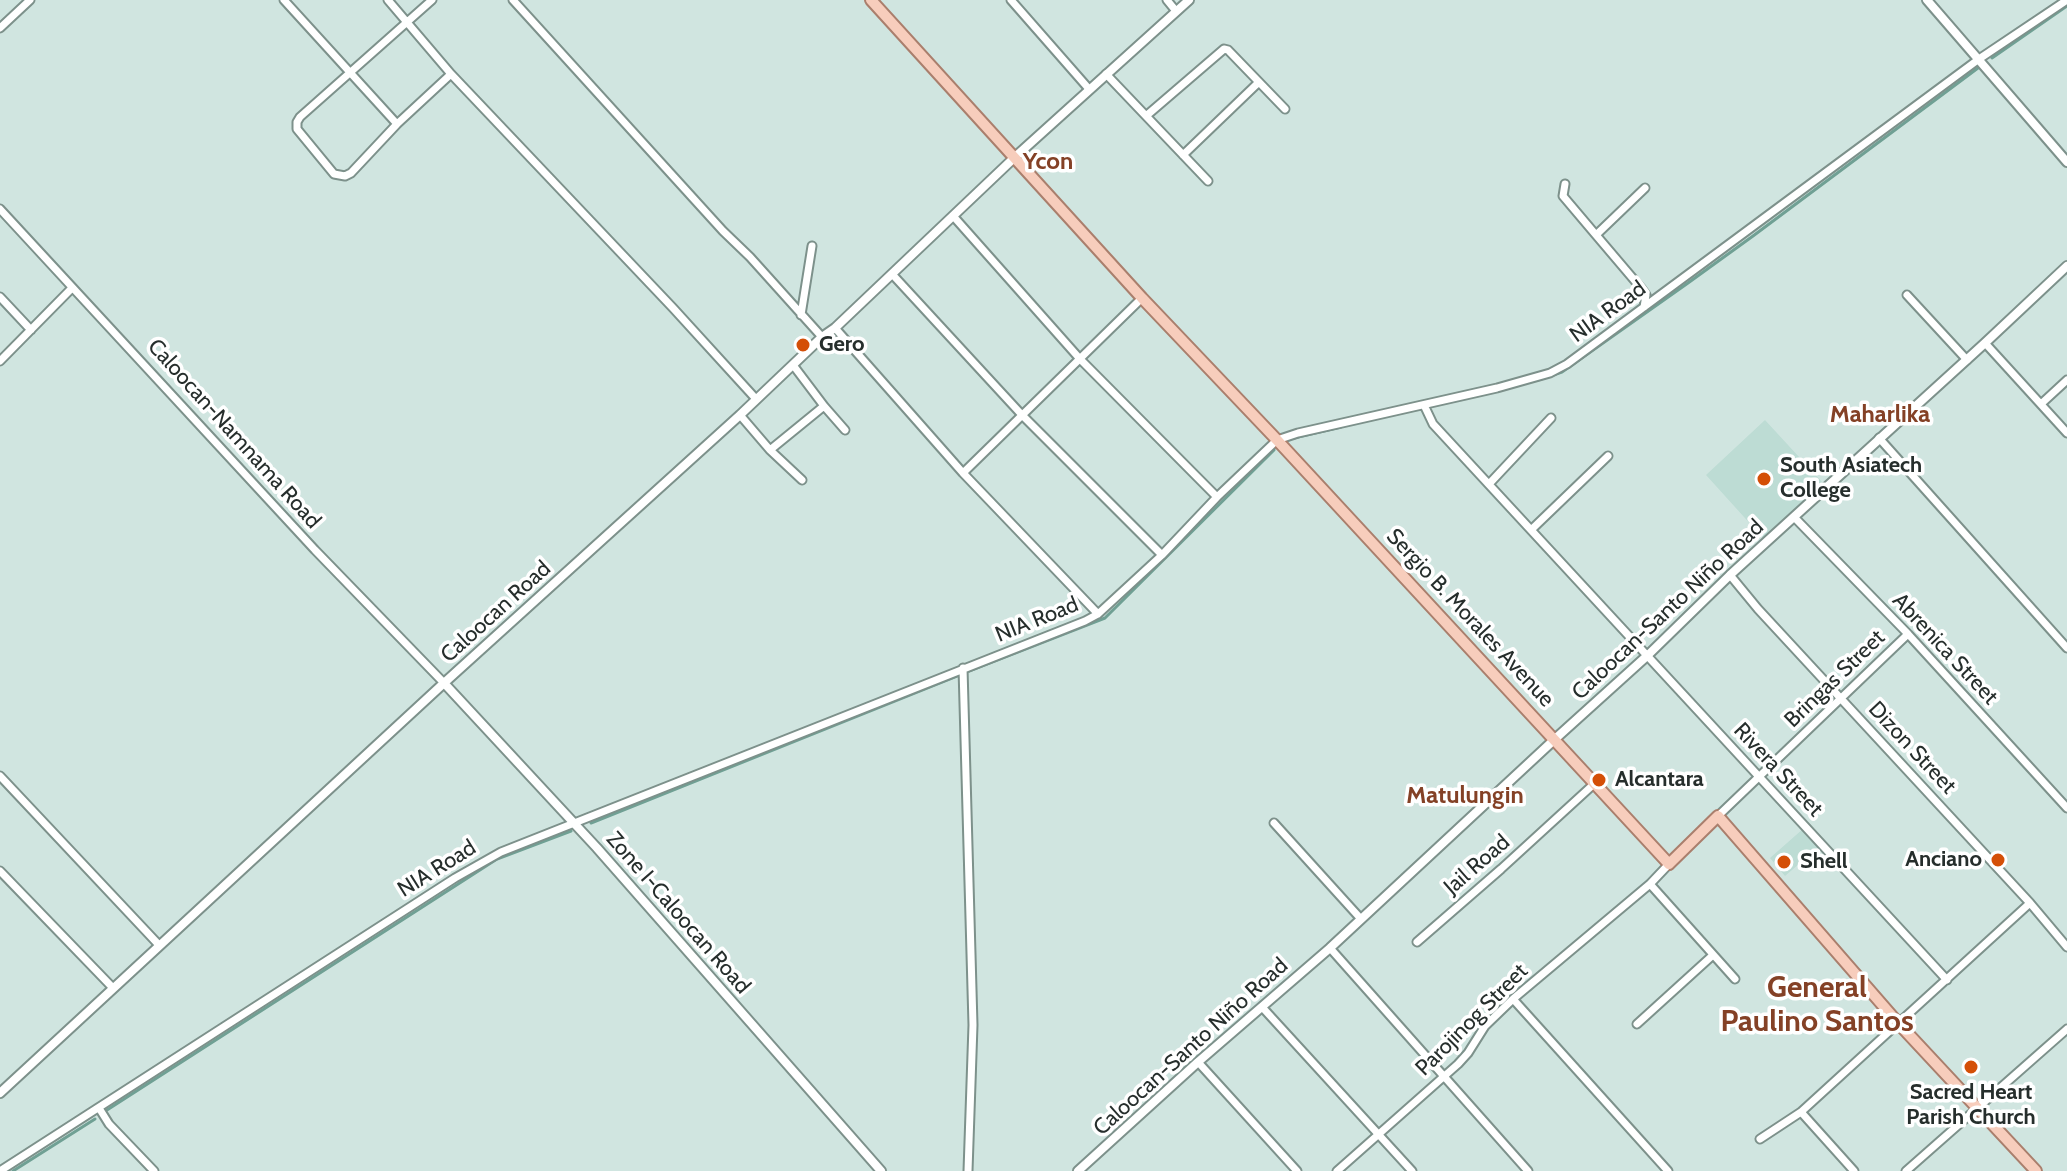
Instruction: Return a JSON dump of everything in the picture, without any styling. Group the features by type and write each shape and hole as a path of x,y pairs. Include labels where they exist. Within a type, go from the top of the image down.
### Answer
{"main road":[{"name":"Sergio B. Morales Avenue","path":"871,0 1142,298 1669,864"},
{"path":"1669,864 1718,816 1899,1024 2036,1171"}],"street":[{"path":"0,28 30,0"},
{"path":"284,0 397,124"},
{"path":"388,0 451,74 756,399"},
{"path":"432,0 300,117 297,129 334,174 345,176 451,74"},
{"path":"513,0 822,337"},
{"path":"1011,0 1089,89"},
{"path":"1167,0 1176,11"},
{"name":"Caloocan Road","path":"0,1093 1189,0"},
{"path":"1927,0 2067,162"},
{"name":"NIA Road","path":"0,1171 480,862 573,822 1070,628 1098,614 1277,440 1298,433 1426,409 1550,373 1567,364 1979,59 2067,0"},
{"path":"1146,116 1224,49 1285,109"},
{"path":"1106,74 1208,181"},
{"path":"1183,155 1259,82"},
{"path":"1565,184 1563,196 1646,295 1644,309"},
{"path":"1596,235 1645,188"},
{"name":"Caloocan-Namnama Road","path":"0,209 315,550 444,683"},
{"path":"954,217 1080,359 1217,497"},
{"path":"801,315 812,246"},
{"name":"Caloocan-Santo Niño Road","path":"1078,1171 1330,948 2067,266"},
{"path":"892,274 1022,415 1162,555"},
{"path":"0,361 72,288"},
{"path":"1907,295 1967,360"},
{"path":"0,297 31,330"},
{"path":"963,473 1142,298"},
{"path":"835,328 963,473 1098,614"},
{"path":"1985,343 2067,433"},
{"path":"793,365 845,430"},
{"path":"2041,404 2067,380"},
{"path":"770,450 824,406"},
{"name":"Rivera Street","path":"1426,409 1433,424 1947,980"},
{"path":"740,415 770,450 802,480"},
{"path":"1489,484 1551,418"},
{"path":"1879,438 2067,648"},
{"path":"1531,530 1608,456"},
{"name":"Abrenica Street","path":"1794,517 1908,634 2067,808"},
{"name":"Dizon Street","path":"1730,575 2067,947"},
{"name":"Bringas Street","path":"1718,816 1908,634"},
{"path":"963,668 973,1025 968,1171"},
{"name":"Zone I-Caloocan Road","path":"444,683 573,822 881,1171"},
{"path":"0,776 159,945"},
{"name":"Jail Road","path":"1417,942 1595,783"},
{"path":"1274,823 1361,919"},
{"name":"Parojinog Street","path":"1337,1171 1444,1077 1468,1053 1485,1026 1513,999 1650,884 1669,864"},
{"path":"0,871 113,988"},
{"path":"1650,884 1735,979"},
{"path":"1760,1139 1801,1112 2030,903"},
{"path":"1330,948 1528,1171"},
{"path":"1637,1024 1713,955"},
{"path":"1513,999 1668,1171"},
{"path":"1262,1007 1412,1171"},
{"path":"1906,1171 2067,1029"},
{"path":"1198,1062 1297,1171"},
{"path":"99,1108 109,1124 154,1171"},
{"path":"1801,1112 1854,1171"}],"shaded area":[{"name":"South Asiatech College","path":"1765,420 1823,483 1763,538 1706,475"},
{"path":"1804,828 1820,846 1785,876 1770,858"}],"waterway":[{"path":"1992,58 2067,6"},
{"path":"1538,380 1562,372 1688,283 1978,68"},
{"path":"1294,438 1341,427"},
{"path":"969,671 1105,618 1274,450"},
{"path":"591,823 957,676"},
{"path":"107,1110 497,859 571,831"},
{"path":"13,1171 95,1119"}],"place":[{"name":"Gero","path":"803,345"},
{"name":"South Asiatech College","path":"1764,479"},
{"name":"Alcantara","path":"1599,780"},
{"name":"Anciano","path":"1998,860"},
{"name":"Shell","path":"1784,862"},
{"name":"Sacred Heart Parish Church","path":"1971,1067"}],"district":[{"name":"Ycon","path":"1048,162"},
{"name":"Maharlika","path":"1880,415"},
{"name":"Matulungin","path":"1465,796"},
{"name":"General Paulino Santos","path":"1817,1005"}]}
